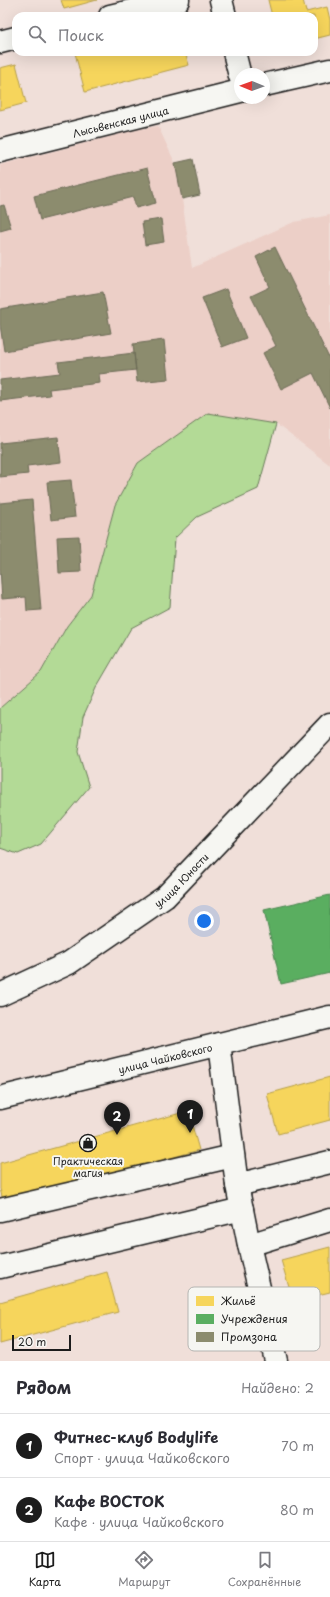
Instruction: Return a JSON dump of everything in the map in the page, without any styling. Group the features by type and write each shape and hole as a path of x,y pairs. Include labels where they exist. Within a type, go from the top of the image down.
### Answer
{"street":[{"path":"127,12 178,0"},
{"path":"221,0 224,12"},
{"path":"0,42 12,39"},
{"path":"235,56 238,68"},
{"path":"270,84 330,70"},
{"name":"Лысьвенская улица","path":"0,151 234,92"},
{"name":"улица Юности","path":"0,995 69,963 165,897 330,724"},
{"name":"улица Чайковского","path":"0,1098 330,1017"},
{"path":"219,1044 237,1184 259,1287"},
{"path":"0,1210 234,1156"},
{"path":"237,1184 330,1162"},
{"path":"0,1268 242,1209"},
{"path":"249,1245 330,1220"},
{"path":"274,1351 276,1361"}],"shaded area":[{"path":"158,126 175,163 193,159 200,195 182,199 192,268 294,222 330,215 330,465 276,424 167,443 138,463 115,505 91,595 67,626 41,672 0,708 0,165 140,129"}],"green space":[{"path":"208,413 276,424 258,489 197,517 175,538 170,607 131,628 96,688 83,717 78,752 89,787 41,844 18,854 0,848 0,708 41,672 67,626 91,595 115,505 138,463"}],"building: Жильё":[{"path":"61,0 97,0 64,9"},
{"path":"268,0 303,0 306,12 271,12"},
{"path":"327,7 330,20 330,35 318,38 318,12 306,12"},
{"path":"76,56 186,56 189,65 85,92"},
{"path":"16,64 26,103 0,110 0,68"},
{"path":"330,1077 330,1120 278,1134 267,1094"},
{"path":"188,1111 199,1150 4,1204 0,1189 0,1163"},
{"path":"330,1247 330,1292 320,1294 320,1287 289,1287 281,1260"},
{"path":"107,1272 118,1312 0,1344 0,1302"}],"building: Учреждения":[{"path":"330,895 330,973 281,984 264,910"}],"building: Промзона":[{"path":"193,159 200,195 182,199 175,163"},
{"path":"147,168 156,203 136,208 133,197 40,220 34,196"},
{"path":"4,205 11,228 0,231 0,206"},
{"path":"161,219 164,242 145,245 142,222"},
{"path":"275,247 330,360 330,408 313,373 281,389 263,353 276,346 251,296 270,287 256,257"},
{"path":"226,289 246,338 222,347 202,298"},
{"path":"103,292 111,333 4,351 0,325 0,309"},
{"path":"164,340 168,379 137,382 133,344"},
{"path":"134,353 136,370 99,374 100,383 49,389 50,395 0,401 0,380 60,373 58,362"},
{"path":"58,437 61,462 27,466 28,474 0,477 0,443"},
{"path":"71,480 75,517 51,520 47,482"},
{"path":"32,500 41,610 27,611 26,597 2,599 0,569 0,503"},
{"path":"79,536 81,572 59,573 57,537"}],"place":[{"name":"Фитнес-клуб Bodylife","path":"190,1133"},
{"name":"Кафе ВОСТОК","path":"117,1135"},
{"name":"Практическая магия","path":"88,1143"}]}
